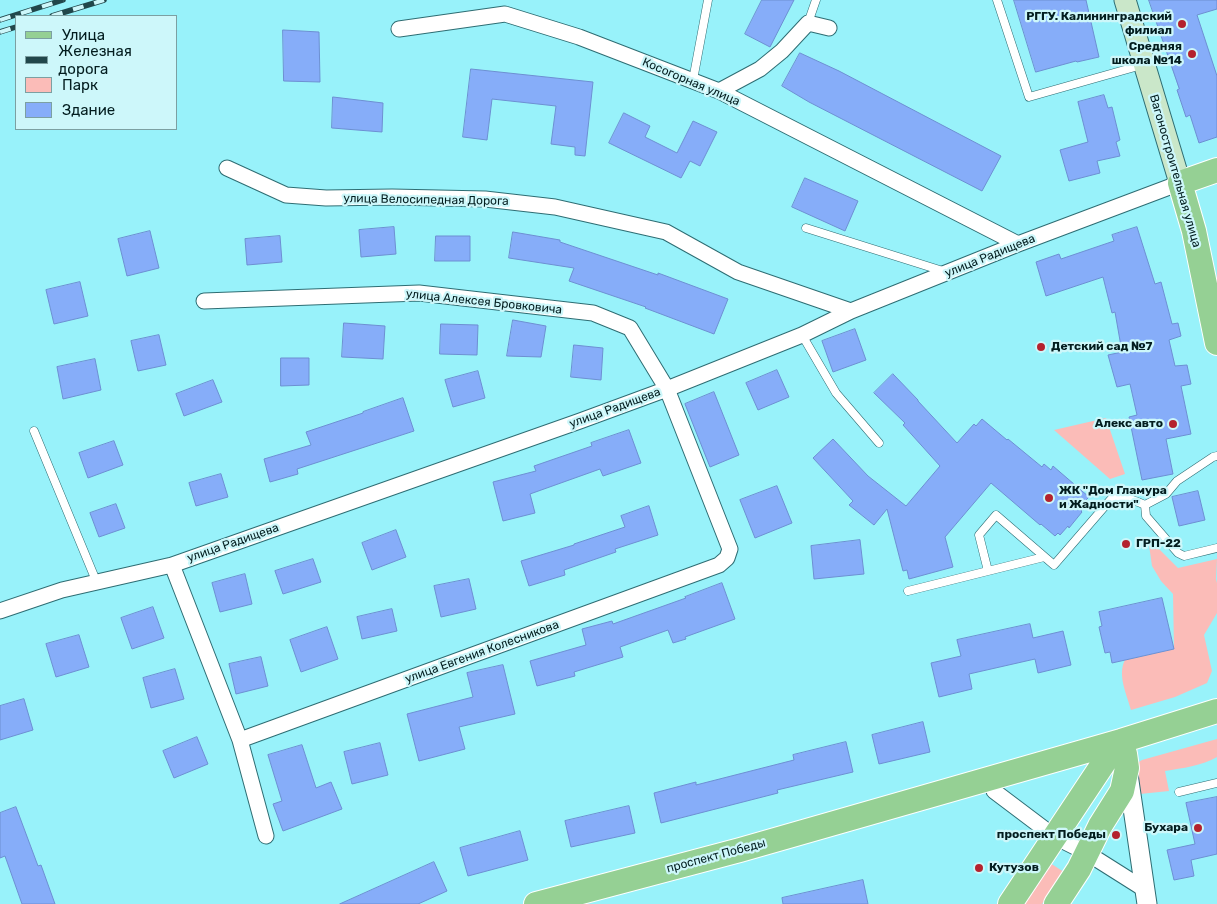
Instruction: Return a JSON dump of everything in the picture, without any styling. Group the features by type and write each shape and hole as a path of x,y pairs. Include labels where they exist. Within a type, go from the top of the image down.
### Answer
{"main road":[{"name":"Вагоностроительная улица","path":"1125,0 1194,231 1216,332"},
{"name":"улица Радищева","path":"1180,183 1217,170"},
{"name":"проспект Победы","path":"1120,755 1217,711"},
{"name":"проспект Победы","path":"536,904 573,899 740,850 988,786 1120,755 1217,724"},
{"path":"1010,904 1055,837 1120,755"},
{"path":"1056,904 1080,869 1100,826 1122,791 1120,755"}],"street":[{"name":"Косогорная улица","path":"399,29 505,14 579,37 719,91 1018,244"},
{"path":"719,91 760,69 782,51 808,23 829,28"},
{"name":"улица Велосипедная Дорога","path":"227,168 286,195 326,198 485,199 555,207 666,232 738,272 851,311"},
{"name":"улица Радищева","path":"0,611 62,590 172,565 580,421 667,389 802,335 851,311 1018,244 1180,183"},
{"name":"улица Алексея Бровковича","path":"204,302 419,293 593,313 630,328 667,389"},
{"name":"улица Евгения Колесникова","path":"240,740 719,565 727,558 730,548 667,389"},
{"path":"172,565 240,740 266,836"},
{"path":"1120,755 1146,897"},
{"path":"988,786 1055,837 1087,854 1146,897"}],"lane":[{"path":"694,80 708,0"},
{"path":"808,23 816,0"},
{"path":"997,0 1028,97 1144,65"},
{"path":"806,228 948,272"},
{"path":"802,335 836,392 879,443"},
{"path":"34,431 97,583"},
{"path":"988,571 979,535 996,516 1054,565 1112,498 1130,499 1145,505 1166,494 1177,481 1217,456"},
{"path":"1145,505 1146,516 1178,553 1184,556 1217,548"},
{"path":"908,592 1044,556"},
{"path":"1180,792 1217,783"}],"green space":[{"path":"1106,418 1125,474 1110,479 1054,430"},
{"path":"1148,538 1178,568 1217,559 1217,613 1204,635 1212,671 1207,683 1175,697 1131,710 1122,678 1125,660 1174,649 1173,594 1161,581 1152,566"},
{"path":"1217,739 1217,757 1198,765 1165,771 1169,791 1140,794 1134,765 1142,760"},
{"path":"1050,863 1064,872 1042,904 1023,904"}],"building":[{"path":"762,0 794,0 770,47 745,34"},
{"path":"1014,0 1086,0 1099,57 1036,72"},
{"name":"Средняя школа №14","path":"1149,0 1217,0 1217,9 1197,15 1217,76 1217,137 1199,143 1190,115 1186,117 1177,90 1179,89"},
{"path":"283,30 319,32 320,82 284,81"},
{"path":"800,53 839,71 1001,156 982,191 809,102 782,86"},
{"path":"471,69 593,82 585,156 575,155 575,147 551,144 556,106 492,99 487,140 463,137"},
{"path":"1104,95 1108,108 1112,107 1120,140 1116,142 1120,156 1097,161 1100,173 1069,181 1060,150 1088,142 1078,102"},
{"path":"333,97 383,103 382,132 332,128"},
{"path":"624,113 650,126 645,137 677,153 693,121 717,132 700,166 690,161 681,178 609,143"},
{"path":"805,178 858,201 845,231 792,207"},
{"path":"394,227 396,254 361,257 359,230"},
{"path":"1137,227 1155,284 1161,282 1172,324 1178,323 1181,336 1169,340 1175,366 1187,365 1191,384 1181,386 1191,434 1166,439 1173,474 1142,480 1129,417 1137,415 1130,384 1117,387 1108,355 1122,352 1115,312 1112,313 1103,277 1046,296 1036,262 1059,254 1061,259 1114,241 1112,235"},
{"path":"150,231 159,268 127,276 118,239"},
{"path":"513,232 560,240 560,242 658,275 658,273 728,299 714,334 646,307 569,281 574,268 509,258"},
{"path":"280,236 282,262 247,265 245,239"},
{"path":"436,236 470,236 470,261 435,261"},
{"path":"80,282 88,316 54,324 46,290"},
{"path":"513,320 546,326 541,357 507,356"},
{"path":"344,323 385,326 383,359 342,357"},
{"path":"441,324 478,325 477,355 440,354"},
{"path":"855,329 866,360 833,372 822,341"},
{"path":"159,335 166,365 138,371 131,341"},
{"path":"574,345 603,348 601,380 571,377"},
{"path":"281,358 309,358 309,385 281,386"},
{"path":"95,359 101,390 63,399 57,367"},
{"path":"777,370 789,397 758,410 746,383"},
{"path":"478,371 485,398 453,407 445,380"},
{"name":"ЖК \"Дом Гламура и Жадности\"","path":"893,374 957,443 974,424 976,426 982,419 1042,467 1044,464 1051,470 1053,466 1089,497 1086,500 1089,502 1069,528 1068,526 1060,535 1058,533 1055,536 991,483 945,537 953,567 909,579 907,570 903,571 887,509 874,525 849,505 853,501 813,458 833,439 868,476 906,506 940,466 903,425 905,423 874,393"},
{"path":"213,380 222,402 184,416 176,394"},
{"path":"714,392 739,455 710,467 685,404"},
{"path":"403,398 414,431 297,469 298,474 270,482 264,459 311,445 306,432"},
{"path":"629,430 641,463 603,476 600,469 530,494 535,513 503,521 493,482 536,471 534,466 592,446 591,443"},
{"path":"114,441 123,465 88,478 79,453"},
{"path":"221,474 228,497 196,506 189,483"},
{"path":"777,486 792,523 755,538 740,500"},
{"path":"1198,491 1205,520 1179,526 1172,497"},
{"path":"116,504 125,528 99,537 90,513"},
{"path":"649,506 658,535 615,549 616,552 564,570 565,575 529,586 521,561 625,527 621,516"},
{"path":"396,530 406,557 372,570 362,543"},
{"path":"860,540 864,574 814,579 811,546"},
{"path":"313,559 321,582 283,594 275,571"},
{"path":"245,574 252,604 220,612 212,583"},
{"path":"469,579 476,609 441,617 434,586"},
{"path":"722,583 735,619 673,643 668,630 620,647 623,657 574,672 575,676 537,686 530,661 586,645 582,629 612,621 613,624"},
{"path":"1162,598 1174,649 1112,663 1110,652 1105,653 1099,627 1102,626 1099,612"},
{"path":"153,607 164,638 132,649 121,618"},
{"path":"392,609 397,631 362,639 357,617"},
{"path":"1030,624 1033,638 1063,631 1071,665 1038,673 1035,659 969,674 972,689 939,697 931,663 961,656 957,640"},
{"path":"327,627 338,659 301,672 290,640"},
{"path":"79,635 89,667 56,677 46,644"},
{"path":"261,657 268,686 236,694 229,664"},
{"path":"503,665 515,714 459,727 465,749 419,761 407,714 473,697 467,673"},
{"path":"175,669 184,699 151,708 143,678"},
{"path":"24,699 33,730 0,740 0,706"},
{"path":"923,722 930,752 879,764 872,735"},
{"path":"197,737 208,764 174,778 163,751"},
{"path":"846,742 853,772 777,790 778,793 661,823 654,793 696,782 696,785 794,760 793,755"},
{"path":"380,743 388,775 352,784 344,752"},
{"path":"302,745 316,788 331,782 342,809 283,831 273,804 282,801 268,755"},
{"path":"1217,797 1217,854 1191,860 1194,876 1174,880 1167,850 1195,844 1186,803"},
{"path":"629,806 635,833 571,847 565,821"},
{"path":"16,807 38,866 41,865 55,904 22,904 5,856 0,858 0,813"},
{"path":"520,831 528,860 468,876 460,848"},
{"path":"434,862 447,891 418,904 340,904"},
{"path":"863,880 868,904 783,904 782,898"}],"railway":[{"path":"16,15 63,0"},
{"path":"55,15 104,0"},
{"path":"0,20 15,15"},
{"path":"0,32 15,27"}],"place":[{"name":"РГГУ. Калининградский филиал","path":"1182,24"},
{"name":"Средняя школа №14","path":"1192,54"},
{"name":"Детский сад №7","path":"1041,347"},
{"name":"Алекс авто","path":"1173,424"},
{"name":"ЖК \"Дом Гламура и Жадности\"","path":"1049,498"},
{"name":"ГРП-22","path":"1126,544"},
{"name":"Бухара","path":"1198,828"},
{"name":"проспект Победы","path":"1116,835"},
{"name":"Кутузов","path":"979,868"}]}
